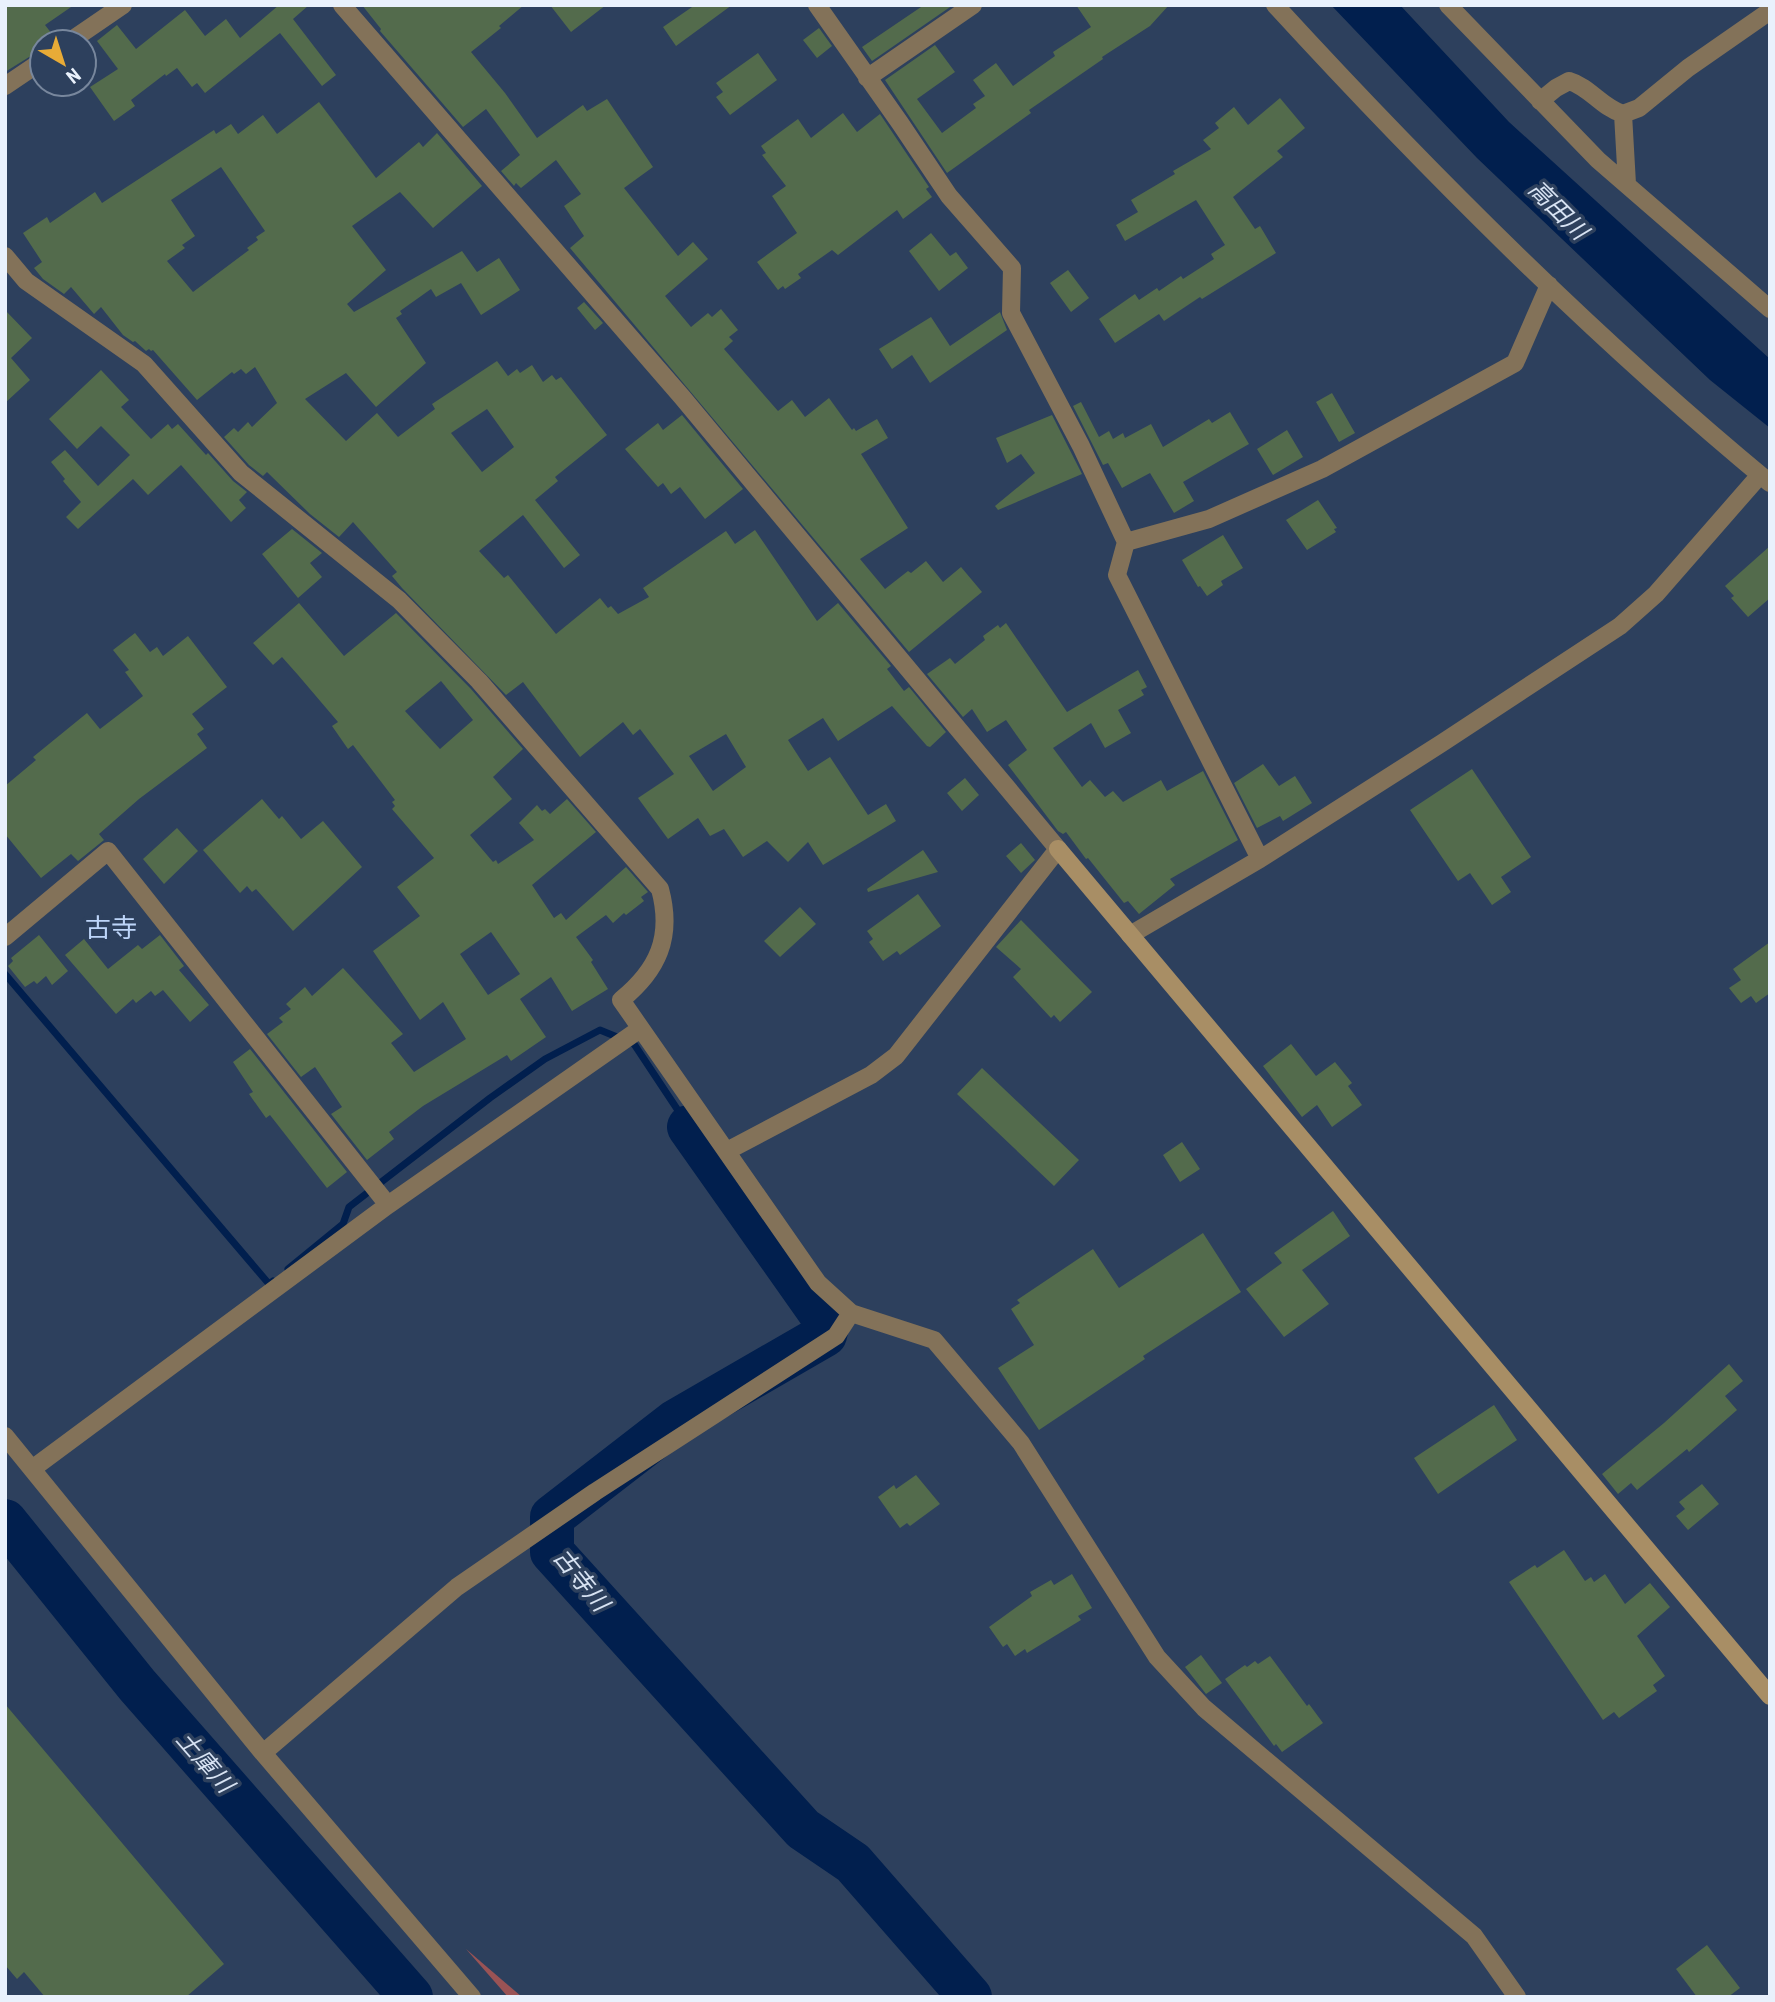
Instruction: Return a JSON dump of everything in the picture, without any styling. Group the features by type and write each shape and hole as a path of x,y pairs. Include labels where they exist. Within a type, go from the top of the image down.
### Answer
{"street":[{"path":"89,28 122,5"},
{"path":"342,5 682,397 1770,1696"},
{"path":"817,5 949,197 1012,268 1011,313 1081,446 1126,542 1117,575 1260,859"},
{"path":"867,78 973,5"},
{"path":"1130,935 1260,859 1620,626 1656,594 1765,479 1549,285 1439,179 1275,5"},
{"path":"1448,5 1567,130 1770,309"},
{"path":"1540,101 1569,81 1582,84 1610,110 1623,114 1639,108 1688,68 1770,11"},
{"path":"5,86 28,70"},
{"path":"1623,114 1627,184"},
{"path":"5,256 26,281 144,365 241,473 399,600 479,681 660,889 666,911 659,955 640,984 621,1000 818,1283 851,1313 934,1340 1021,1443 1157,1657 1204,1708 1474,1936 1517,1997"},
{"path":"1126,542 1209,519 1322,469 1515,363 1549,285"},
{"path":"727,1151 871,1075 896,1056 1058,849"},
{"path":"6,934 108,851 388,1205"},
{"path":"32,1469 388,1205 639,1029"},
{"path":"263,1753 457,1587 595,1492 836,1336 851,1313"},
{"path":"5,1436 263,1753 471,1997"}],"shaded area":[{"path":"466,1949 522,1997 508,1997"}],"water":[{"name":"高田川","path":"1331,5 1400,5 1509,122 1770,359 1770,428 1710,380 1477,158"}],"building":[{"path":"5,5 74,5 45,25 47,28 28,28 28,58 5,72"},
{"path":"279,5 309,5 293,19 336,75 322,86 280,33 205,93 197,83 192,87 177,68 131,100 135,106 114,121 98,98 98,82 118,69 98,40 117,25 136,49 185,10 205,36 226,19 240,38"},
{"path":"362,5 524,5 471,52 537,138 583,105 587,111 607,99 653,167 624,188 678,256 693,242 708,259 665,296 691,327 708,313 712,317 721,309 738,330 729,337 733,341 724,349 778,411 792,400 805,417 829,398 852,430 854,428 856,431 877,419 888,438 861,454 908,528 860,559 885,589 926,561 943,582 961,567 982,592 909,652 570,248 584,236 564,206 581,194 556,160 521,188 516,183 514,186 501,171 520,155 486,109 463,127 380,31"},
{"path":"550,5 606,5 571,32"},
{"path":"695,5 732,5 676,46 663,27"},
{"path":"924,5 953,5 872,61 862,47"},
{"path":"1076,5 1169,5 1150,26 1102,57 1103,59 1029,110 1031,113 947,173 885,80 935,45 955,72 917,99 942,133 976,108 973,104 985,96 973,80 996,63 1013,86 1055,56 1053,52 1091,27"},
{"path":"819,28 832,46 817,58 803,40"},
{"path":"758,53 777,80 730,115 716,97 723,92 716,83"},
{"path":"1280,98 1305,128 1277,151 1283,157 1233,197 1255,229 1260,226 1276,253 1164,321 1159,314 1115,343 1099,319 1135,294 1139,300 1157,288 1159,291 1181,276 1183,279 1214,259 1211,254 1225,245 1196,200 1125,241 1116,225 1138,212 1131,200 1211,149 1203,140 1219,128 1215,123 1234,107 1248,125"},
{"path":"319,102 376,178 419,142 423,147 437,133 482,186 433,228 400,192 352,226 386,270 347,304 354,312 462,251 477,272 499,258 520,290 481,315 461,283 436,297 431,289 400,311 402,314 396,318 426,363 376,407 346,373 305,399 346,441 377,413 398,437 435,409 432,404 497,361 508,376 517,369 520,373 532,365 543,382 552,375 556,380 561,377 607,435 555,477 558,481 535,500 580,555 564,568 523,515 479,551 504,578 508,575 556,634 600,598 608,608 611,606 618,614 649,597 643,588 726,531 735,544 755,530 817,621 838,603 891,666 887,669 904,691 909,687 946,732 930,747 927,746 892,706 838,741 823,718 788,740 808,771 830,757 868,815 886,804 896,821 823,865 808,842 788,862 767,841 743,857 724,829 710,836 698,818 668,839 638,798 674,774 640,729 633,735 623,722 580,757 523,682 506,695 402,588 392,576 397,572 353,522 339,537 310,514 267,472 263,476 249,465 224,437 234,428 238,432 248,422 252,427 277,403 255,367 246,374 241,369 234,374 232,372 197,400 153,350 146,351 123,335 101,307 94,314 71,287 64,294 43,279 34,268 42,262 23,233 47,217 50,223 95,192 102,203 214,130 216,134 231,124 238,134 263,115 277,134","holes":["221,167 265,231 256,237 258,240 247,248 249,250 193,292 167,261 185,248 182,245 195,236 171,200","487,409 514,447 482,472 451,433","726,734 746,767 713,791 689,756"]},
{"path":"843,113 857,132 880,114 929,187 926,189 932,197 903,219 897,210 838,255 832,250 798,274 801,278 785,289 783,286 778,290 757,262 797,233 772,196 786,186 762,155 766,153 761,146 798,119 811,138"},
{"path":"931,233 950,256 956,252 968,268 939,291 909,251"},
{"path":"1068,270 1089,298 1071,312 1050,283"},
{"path":"584,302 603,323 595,330 577,308"},
{"path":"5,310 32,338 11,358 30,380 5,403"},
{"path":"1000,312 1007,330 930,383 912,355 892,369 879,349 931,317 950,346"},
{"path":"101,370 129,400 121,407 151,439 168,424 172,429 178,424 206,455 208,453 233,481 247,492 239,500 246,508 231,522 181,465 148,495 133,479 78,529 66,517 81,502 51,462 65,450 98,486 130,455 101,426 77,449 49,419"},
{"path":"1332,393 1355,433 1339,442 1316,402"},
{"path":"1081,402 1099,437 1109,431 1113,439 1123,433 1125,438 1151,424 1163,447 1209,419 1212,423 1230,412 1249,444 1183,482 1194,501 1174,513 1150,473 1122,488 1108,463 1103,465 1073,406"},
{"path":"682,415 743,489 705,519 680,487 671,494 663,483 658,487 625,449 658,423 663,430"},
{"path":"1052,415 1082,474 998,510 995,506 1035,473 1021,454 1007,463 996,438"},
{"path":"1287,430 1303,457 1273,475 1257,449"},
{"path":"1318,500 1337,528 1334,529 1336,532 1307,550 1286,520"},
{"path":"292,529 322,553 310,563 322,577 298,598 262,554"},
{"path":"1223,535 1243,568 1221,581 1223,585 1207,596 1200,586 1198,587 1182,560"},
{"path":"1770,546 1770,598 1748,617 1731,598 1734,596 1725,586"},
{"path":"299,603 344,656 396,613 471,689 523,749 493,777 512,799 470,835 493,862 496,860 498,864 534,840 519,823 537,805 550,814 567,799 596,832 532,885 554,918 561,913 566,920 626,867 648,892 641,897 644,901 626,915 624,913 613,923 606,915 576,937 593,960 591,962 608,989 572,1011 551,977 520,999 546,1037 511,1061 507,1055 423,1106 389,1132 394,1139 367,1160 331,1114 342,1107 315,1067 301,1077 267,1034 283,1022 279,1018 291,1009 286,1004 305,987 312,996 343,968 403,1034 391,1043 414,1072 466,1039 443,1002 420,1020 373,951 420,916 397,887 434,858 392,809 395,806 392,802 395,800 353,745 348,749 332,726 338,722 282,657 273,665 253,643","holes":["441,681 473,720 440,749 405,711","491,932 520,974 488,995 460,954"]},
{"path":"1006,623 1067,712 1138,670 1147,687 1141,690 1144,695 1118,710 1131,733 1105,748 1091,723 1053,748 1082,787 1090,780 1105,797 1113,791 1123,802 1161,780 1167,791 1203,771 1238,840 1170,879 1175,885 1139,914 1128,901 1124,903 1066,832 1063,834 1058,831 1008,765 1027,750 1006,720 987,732 972,709 963,717 927,674 950,658 955,664 985,640 983,636 998,625 1000,628"},
{"path":"135,633 150,652 157,647 163,656 188,636 227,687 192,714 204,729 197,734 207,748 139,799 99,834 104,840 78,861 71,854 41,878 5,834 5,786 36,760 33,757 87,713 100,729 143,696 125,672 129,670 113,650"},
{"path":"1263,764 1279,786 1295,776 1312,803 1283,821 1280,816 1257,828 1234,783"},
{"path":"1472,769 1531,857 1501,877 1511,892 1492,905 1470,873 1458,881 1410,810"},
{"path":"965,778 979,795 962,811 947,793"},
{"path":"262,799 279,819 282,816 301,839 323,821 362,867 293,931 256,889 252,892 247,886 240,893 203,850"},
{"path":"177,828 198,851 164,884 143,859"},
{"path":"1021,843 1035,860 1021,873 1006,856"},
{"path":"923,850 938,872 868,892 867,889"},
{"path":"918,894 941,926 900,955 897,951 883,961 869,942 873,939 867,931"},
{"path":"800,907 816,924 780,957 764,941"},
{"path":"1021,920 1092,992 1060,1022 1054,1015 1051,1018 1013,977 1021,969 996,947"},
{"path":"39,935 68,971 52,985 46,976 37,984 34,981 25,987 8,966 13,961 11,958"},
{"path":"160,935 184,966 179,970 209,1005 190,1022 163,990 155,996 151,991 136,1003 133,999 116,1014 65,955 84,939 108,969 138,945 142,949"},
{"path":"1770,942 1770,993 1756,1003 1751,996 1741,1003 1729,988 1741,980 1733,969"},
{"path":"1291,1044 1316,1076 1335,1062 1352,1083 1348,1086 1362,1105 1332,1127 1317,1105 1302,1117 1263,1066"},
{"path":"250,1049 347,1172 327,1188 270,1115 266,1118 249,1094 253,1092 233,1062"},
{"path":"982,1068 1079,1160 1054,1186 957,1094"},
{"path":"1182,1142 1200,1169 1180,1182 1163,1155"},
{"path":"1333,1211 1350,1236 1302,1270 1329,1304 1284,1337 1246,1289 1282,1263 1274,1253"},
{"path":"1203,1233 1241,1292 1143,1356 1145,1359 1039,1430 998,1368 1034,1345 1011,1309 1020,1303 1017,1300 1093,1249 1119,1288"},
{"path":"1729,1364 1743,1381 1725,1396 1737,1410 1689,1452 1687,1449 1637,1490 1631,1483 1618,1494 1602,1474"},
{"path":"1494,1405 1517,1440 1438,1494 1414,1458"},
{"path":"916,1475 940,1504 910,1526 907,1523 900,1528 878,1497 894,1485 896,1489"},
{"path":"1702,1484 1719,1504 1688,1530 1676,1516 1685,1509 1679,1502"},
{"path":"1564,1550 1585,1581 1591,1577 1594,1582 1605,1574 1625,1604 1650,1583 1670,1607 1637,1636 1665,1676 1653,1685 1657,1691 1619,1718 1614,1712 1603,1720 1509,1582"},
{"path":"1072,1574 1092,1608 1078,1616 1081,1620 1027,1653 1025,1649 1015,1656 1007,1644 1003,1647 989,1627 1032,1596 1030,1592 1051,1580 1054,1585"},
{"path":"1201,1655 1222,1683 1206,1694 1185,1667"},
{"path":"1270,1656 1323,1723 1282,1752 1276,1744 1274,1746 1225,1679 1245,1665 1247,1667 1255,1661 1258,1664"},
{"path":"5,1704 224,1964 186,1997 45,1997 24,1972 17,1979 5,1965"},
{"path":"1707,1945 1740,1988 1728,1997 1697,1997 1676,1969"}],"waterway":[{"path":"5,974 269,1284 273,1281"},
{"path":"288,1269 343,1224 349,1207 490,1098 545,1059 600,1030 634,1044 689,1127"},
{"name":"古寺川","path":"689,1127 828,1324 825,1335 676,1421 552,1517 552,1552 803,1829 853,1863 970,1997"},
{"name":"土庫川","path":"5,1521 137,1685 411,1997"}],"district":[{"name":"古寺","path":"111,928"}]}
